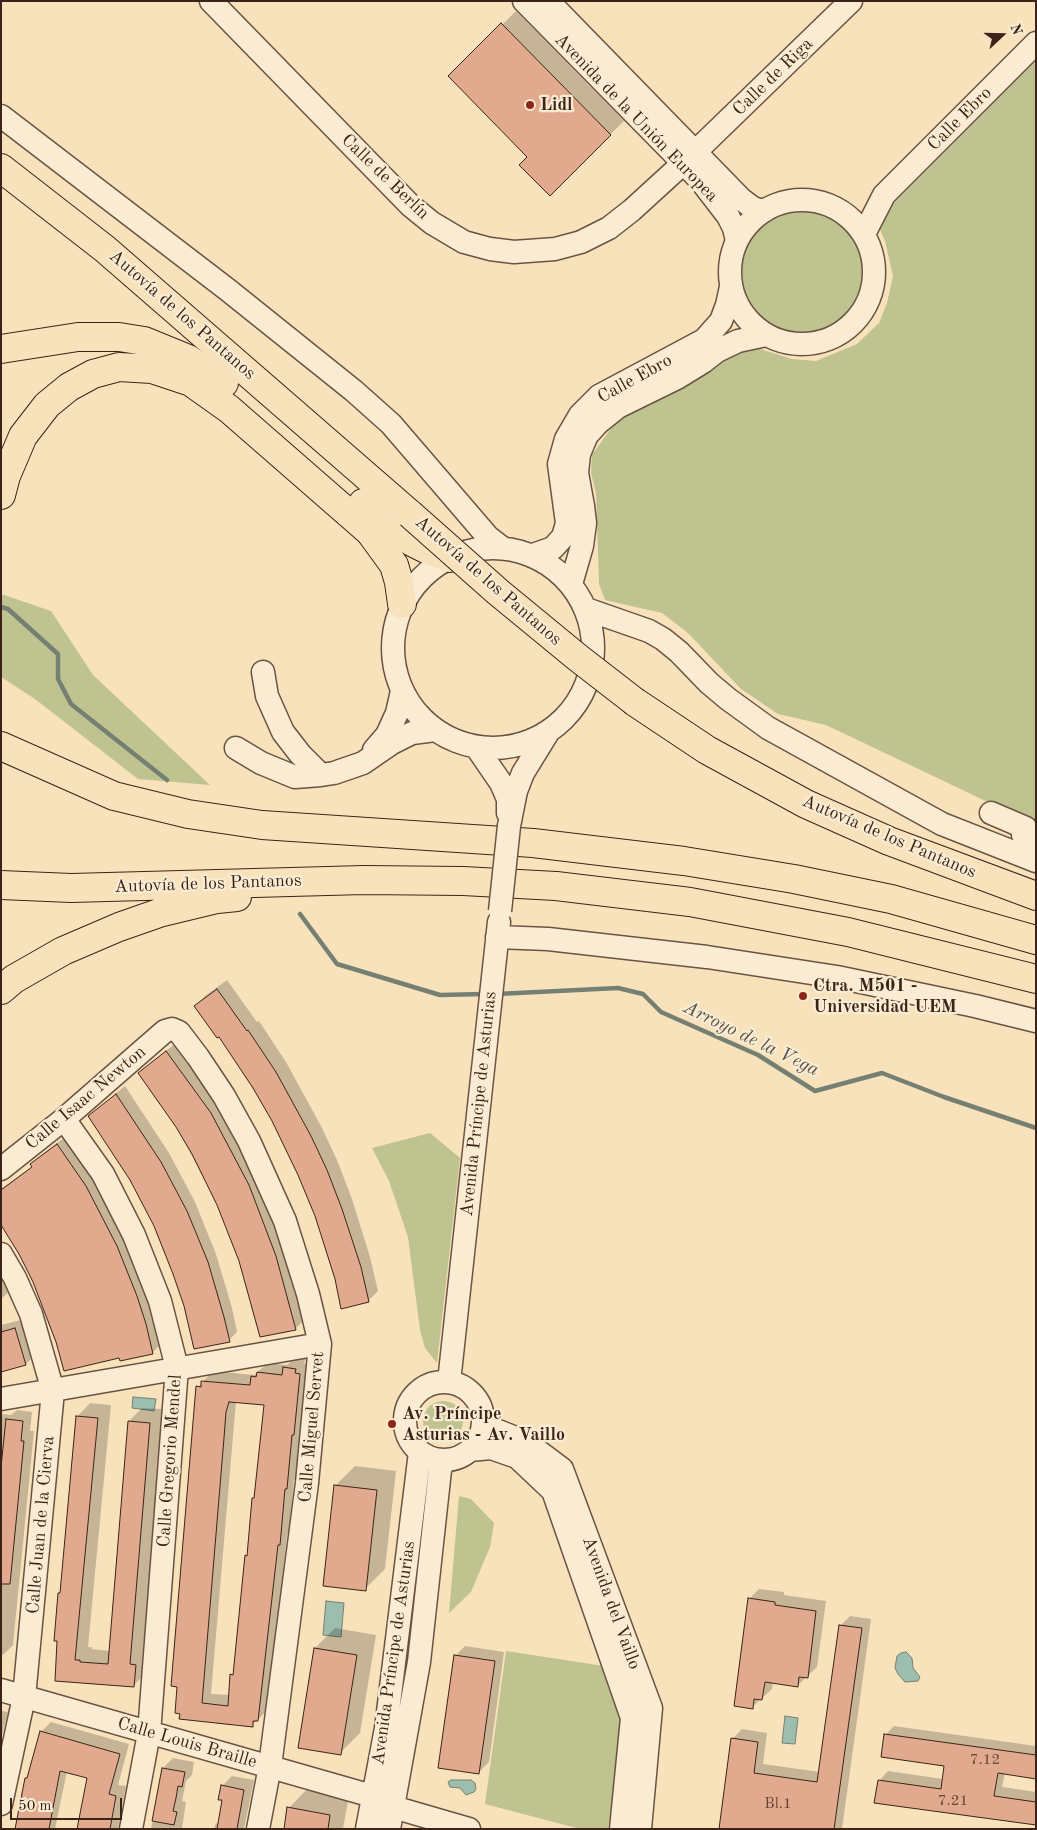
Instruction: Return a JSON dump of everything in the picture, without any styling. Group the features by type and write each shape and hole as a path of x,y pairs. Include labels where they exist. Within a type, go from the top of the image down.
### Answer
{"main road":[{"name":"Autovía de los Pantanos","path":"1,168 105,249 498,592 577,657 636,702 707,750 806,804 889,841 1036,896"},
{"path":"1,349 78,337 119,337 144,342 188,360 240,394 393,529 412,542 449,558"},
{"path":"1,495 6,476 23,436 47,405 54,399 69,387 93,374 119,367 152,369 191,382 229,410 370,532 394,565 402,604"},
{"path":"1,746 114,796 188,814 262,825 533,843 684,861 794,879 891,899 1036,940"},
{"name":"Autovía de los Pantanos","path":"1,885 71,888 289,881 463,881 556,886 690,902 848,932 1036,979"},
{"path":"1,990 14,980 63,951 111,930 158,913 217,899 264,895 377,892 430,887 463,881"}],"street":[{"name":"Calle de Berlín","path":"211,1 411,206 432,223 464,242 490,249 514,252 555,249 581,242 609,228 632,210 689,158"},
{"name":"Avenida de la Unión Europea","path":"524,1 689,158 753,208 764,211"},
{"name":"Avenida de la Unión Europea","path":"548,1 689,158 701,181 728,216 734,228 737,241"},
{"name":"Calle de Riga","path":"689,158 851,1"},
{"name":"Calle Ebro","path":"864,234 884,195 1036,42"},
{"path":"1,116 228,290 354,391 391,424 488,537 501,546 533,556 554,568 571,584 586,609 593,636 593,665 584,692 569,715 547,734 525,744 509,748 477,748 455,742 434,730 416,713 402,691 393,660 393,639 402,604 415,584 431,569 449,558 470,550 501,546"},
{"name":"Calle Ebro","path":"835,208 866,202 884,195"},
{"path":"790,200 813,200 835,208 856,224 864,234 873,256 874,280 868,303 854,323 835,337 812,344 788,343 766,335 750,322 738,306 731,287 730,264 737,241 750,222 764,211 790,200"},
{"name":"Calle Ebro","path":"533,556 553,548 562,537 567,523 559,464 566,439 580,415 599,396 704,340 721,321 728,305 731,287"},
{"name":"Calle Ebro","path":"571,584 582,546 585,523 577,473 579,454 587,435 598,423 618,407 677,378 717,351 738,341 766,335"},
{"path":"586,609 649,631 663,639 679,652 709,683 768,728 942,824 1036,861"},
{"path":"264,672 267,696 283,732 300,754 321,775"},
{"path":"364,763 387,735 397,713 402,691"},
{"path":"236,748 261,763 295,777 334,774 364,763 392,743 412,733 434,730"},
{"name":"Avenida Príncipe de Asturias","path":"449,1382 509,826 516,791 523,773 547,734"},
{"name":"Avenida Príncipe de Asturias","path":"477,748 501,782 508,799 509,826"},
{"path":"991,813 1026,828 1023,835 1036,840"},
{"path":"498,937 548,939 697,956 820,975 975,1006 1036,1021"},
{"name":"Calle Isaac Newton","path":"1,1169 64,1119 165,1031 172,1029"},
{"name":"Calle Miguel Servet","path":"172,1029 179,1032 224,1096 266,1175 296,1255 320,1344 307,1483 270,1766 258,1829"},
{"name":"Calle Gregorio Mendel","path":"64,1119 103,1174 134,1235 160,1301 177,1368 149,1733 131,1829"},
{"name":"Calle Juan de la Cierva","path":"1,1254 16,1278 31,1314 53,1391 24,1697 1,1804"},
{"path":"1,1399 320,1344"},
{"path":"436,1382 449,1382 470,1392 478,1402 482,1413 483,1425 477,1442 470,1450 462,1456 444,1460 430,1458 411,1443 406,1431 405,1418 408,1406 415,1395 424,1387 436,1382"},
{"name":"Avenida del Vaillo","path":"483,1425 526,1442 562,1469 651,1708 640,1829"},
{"name":"Avenida del Vaillo","path":"470,1450 491,1448 517,1457 553,1491 632,1718 621,1829"},
{"name":"Avenida Príncipe de Asturias","path":"367,1829 386,1728 420,1452"},
{"name":"Avenida Príncipe de Asturias","path":"391,1818 419,1662 440,1470 444,1460"},
{"name":"Calle Louis Braille","path":"1,1690 372,1796"},
{"path":"391,1818 469,1829"}],"green space":[{"path":"1036,61 1036,825 826,725 778,714 741,689 688,633 662,613 605,600 599,584 596,493 591,473 592,455 609,431 624,415 693,381 735,353 757,348 792,359 816,361 857,344 879,323 887,303 893,276 885,241 880,230 883,218 892,205"},
{"path":"802,208 826,212 847,226 861,247 865,271 861,295 847,316 826,330 802,334 778,330 757,316 743,295 739,271 743,247 757,226 778,212"},
{"path":"1,594 51,611 93,675 210,785 138,779 35,699 1,677"},
{"path":"430,1133 460,1158 437,1363 425,1348 420,1330 408,1237 389,1181 372,1148"},
{"path":"443,1401 457,1407 463,1421 457,1435 443,1441 429,1435 423,1421 429,1407"},
{"path":"459,1496 471,1499 494,1523 490,1547 471,1592 449,1613"},
{"path":"506,1651 604,1666 622,1716 608,1829 580,1829 485,1804"}],"shaded area":[{"path":"133,1397 156,1399 154,1411 132,1408"},
{"path":"326,1601 344,1603 341,1637 323,1635"},
{"path":"906,1652 912,1658 913,1668 920,1677 918,1681 905,1682 895,1668 897,1656"},
{"path":"785,1716 798,1718 795,1744 782,1743"},
{"path":"451,1780 471,1780 475,1783 476,1789 474,1792 466,1795 460,1788 450,1787 448,1782"}],"building":[{"name":"Lidl","path":"501,23 611,135 550,196 519,165 527,157 448,76"},
{"path":"217,989 248,1030 276,1072 311,1136 342,1209 361,1267 369,1302 341,1309 335,1279 315,1216 272,1121 253,1088 219,1037 217,1038 194,1006"},
{"path":"166,1051 211,1113 249,1185 276,1256 296,1330 260,1337 239,1261 217,1205 192,1154 176,1127 138,1073"},
{"path":"116,1094 161,1162 187,1211 208,1262 230,1342 194,1349 184,1306 154,1226 130,1180 88,1116"},
{"path":"57,1144 86,1186 117,1246 137,1296 153,1354 120,1361 119,1358 64,1371 56,1342 33,1282 1,1225 1,1190 32,1167 30,1164"},
{"path":"15,1328 26,1365 1,1372 1,1332"},
{"path":"283,1367 296,1369 295,1373 300,1374 258,1721 253,1721 253,1727 179,1719 180,1714 175,1713 177,1687 171,1686 196,1386 201,1387 201,1381 250,1385 251,1376 256,1377 257,1372 282,1375","holes":["229,1402 264,1405 254,1498 252,1498 247,1556 245,1555 233,1675 230,1674 228,1706 202,1703 226,1412"]},
{"path":"76,1416 98,1418 75,1660 80,1660 80,1662 108,1664 128,1421 150,1423 130,1664 136,1665 134,1687 55,1681 57,1641 54,1641"},
{"path":"6,1419 23,1421 21,1441 24,1441 10,1584 1,1584 1,1467"},
{"path":"334,1485 377,1490 366,1591 323,1586"},
{"path":"748,1598 775,1602 775,1605 816,1611 808,1678 799,1677 798,1687 765,1682 762,1700 754,1699 753,1709 734,1706"},
{"path":"839,1625 862,1628 834,1829 719,1829 731,1738 758,1742 754,1773 817,1782"},
{"path":"314,1648 357,1655 341,1755 298,1748"},
{"path":"454,1655 495,1661 479,1774 438,1768"},
{"path":"40,1731 120,1754 109,1794 116,1796 110,1829 77,1829 87,1778 60,1771 49,1829 15,1829 25,1778 27,1778"},
{"path":"884,1734 1036,1755 1036,1779 998,1773 994,1796 1036,1802 1036,1825 874,1803 878,1780 941,1789 944,1766 881,1757"},
{"path":"162,1768 185,1772 182,1787 178,1786 173,1811 177,1812 174,1825 152,1821"},
{"path":"221,1785 244,1790 237,1829 217,1829 222,1800 218,1800"},
{"path":"287,1807 330,1815 328,1829 284,1829"}],"waterway":[{"path":"1,607 8,609 58,654 58,679 71,704 167,780"},
{"name":"Arroyo de la Vega","path":"300,914 337,964 440,995 484,994"},
{"name":"Arroyo de la Vega","path":"497,994 618,988 643,994 661,1012 758,1055 815,1091 882,1073 944,1097 1036,1128"}],"place":[{"name":"Lidl","path":"530,105"},
{"name":"Ctra. M501 - Universidad UEM","path":"803,996"},
{"name":"Av. Príncipe Asturias - Av. Vaillo","path":"392,1424"}]}
